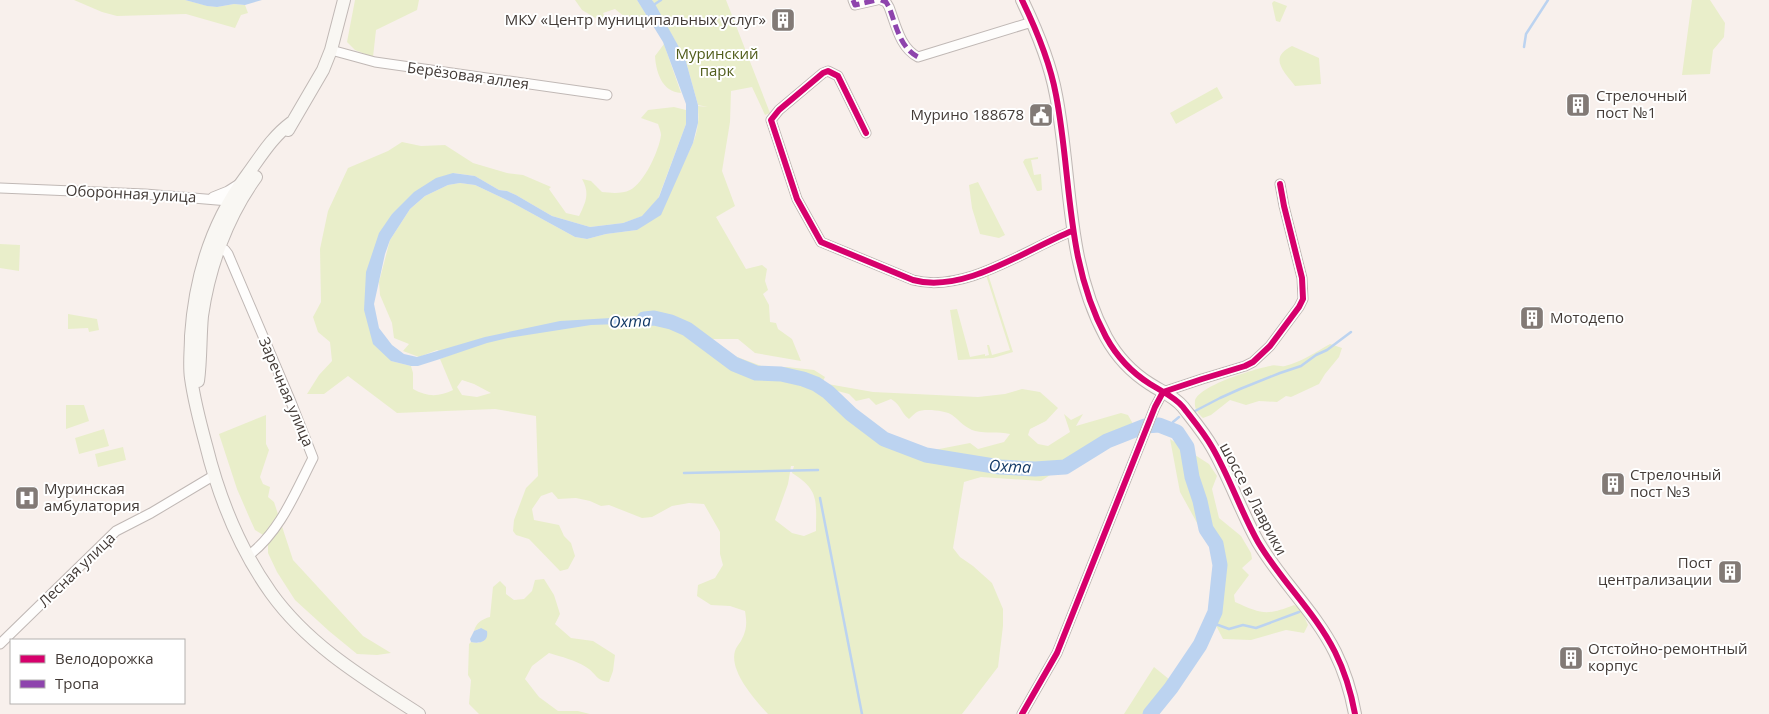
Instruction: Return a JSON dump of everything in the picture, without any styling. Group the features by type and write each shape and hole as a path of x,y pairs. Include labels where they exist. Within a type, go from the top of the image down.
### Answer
{"main road":[{"path":"196,399 203,313 209,280 220,248 229,201 285,137 291,123 312,91 331,50 344,0"},
{"name":"шоссе в Лаврики","path":"1022,0 1041,42 1056,92 1072,231 1084,280 1106,336 1124,364 1183,407 1214,451 1258,542 1314,618 1335,651 1345,673 1355,714"},
{"path":"250,179 242,197 224,223 203,264 193,312 190,360 191,378 214,476 231,522 248,556 271,593 307,634 350,670 419,714"}],"street":[{"path":"854,0 855,5 876,0"},
{"path":"881,0 886,2 889,7 903,44 909,53 918,58 1032,22"},
{"name":"Берёзовая аллея","path":"331,50 375,62 607,96"},
{"path":"866,133 838,76 828,71 823,73 779,110 771,120 797,199 821,242 922,283 956,282 978,275 1072,231"},
{"path":"224,223 210,198 250,179"},
{"path":"1022,714 1057,653 1155,407 1163,392 1254,362 1270,346 1303,299 1302,278 1280,184"},
{"name":"Оборонная улица","path":"0,188 210,198 229,201"},
{"name":"Заречная улица","path":"220,248 226,250 228,254 313,458 279,524 266,540 248,556"},
{"name":"Лесная улица","path":"0,644 116,531 150,514 214,476"}],"green space":[{"path":"74,0 185,0 217,7 234,4 245,5 248,13 241,15 235,28 186,14 117,16"},
{"path":"355,0 419,0 417,10 376,30 373,57 355,50 347,42"},
{"path":"575,0 637,0 651,22 636,22 615,9 603,13 609,26 582,10"},
{"name":"Муринский парк","path":"652,0 726,0 770,113 765,115 752,87 731,91 730,122 722,171 735,206 716,217 746,269 762,265 767,269 765,281 768,290 763,294 769,305 770,322 776,323 778,329 792,339 801,361 755,353 738,339 710,339 704,336 724,352 769,369 787,367 814,370 825,377 822,383 873,392 978,397 1005,394 1022,389 1040,392 1058,408 1046,421 1030,429 1028,435 1038,444 1048,446 1070,432 1064,414 1071,420 1083,414 1076,426 1121,413 1128,415 1133,424 1112,434 1041,481 981,477 964,482 953,548 960,557 992,583 1003,609 1003,626 998,667 962,714 768,714 744,685 734,659 735,651 743,637 746,626 745,611 730,606 711,605 697,596 698,585 715,578 723,565 720,554 720,532 704,504 689,503 672,506 652,517 642,518 609,505 601,506 576,498 558,499 552,492 541,496 532,509 534,520 559,525 564,536 571,543 575,556 568,569 560,571 529,539 516,535 513,531 514,520 526,488 538,476 536,416 495,409 397,413 348,376 324,394 307,394 319,375 332,361 330,342 318,332 313,317 321,302 320,249 328,211 348,168 388,151 402,142 421,146 445,145 473,163 507,173 523,175 551,187 549,189 566,213 579,216 586,198 586,189 582,179 591,181 602,192 620,193 630,190 645,174 654,158 661,135 658,124 641,118 648,110 674,107 686,110 686,124 658,199 643,216 623,223 590,227 552,216 516,195 499,190 475,176 454,173 392,214 364,310 391,361 411,366 413,389 428,395 448,392 453,390 440,359 450,355 437,350 419,357 403,351 409,344 394,338 392,323 380,295 379,282 390,240 410,209 425,196 448,185 460,183 475,185 511,202 575,237 587,239 606,234 637,230 683,164 696,135 698,106 708,107 698,105 685,58","holes":["462,380 474,384 491,393 477,397 462,395 457,387","830,389 849,394 856,401 869,398 876,405 891,399 909,419 920,411 941,411 952,415 971,430 1010,434 1004,442 978,449 970,443 929,451 886,436 869,422 864,426 852,418 836,402","791,466 794,466 792,473 808,485 812,491 816,504 816,531 804,536 792,533 775,520 788,484"]},
{"path":"1692,0 1710,0 1725,23 1724,37 1713,50 1710,74 1682,75"},
{"path":"1274,1 1287,6 1280,22 1276,21 1272,3"},
{"path":"664,44 681,93 669,89 661,80 655,56"},
{"path":"1292,46 1319,58 1321,84 1295,86 1280,65 1281,55"},
{"path":"1217,87 1223,98 1176,124 1170,113"},
{"path":"1038,157 1038,159 1031,160 1034,175 1041,174 1042,190 1037,191 1023,162 1025,159"},
{"path":"978,182 1005,235 999,238 980,234 972,208 969,185"},
{"path":"0,244 20,245 19,271 0,268"},
{"path":"988,274 1013,352 993,358 958,360 950,310 957,309 970,357 989,355 987,345 989,345 992,355 1010,350 986,275"},
{"path":"68,314 97,319 99,330 89,332 88,328 68,329"},
{"path":"1330,344 1342,348 1339,357 1319,384 1291,397 1286,396 1277,402 1259,401 1246,405 1230,400 1211,415 1203,418 1197,411 1195,401 1198,395 1216,384 1240,374 1272,365 1283,366 1291,364"},
{"path":"66,405 84,405 89,421 66,429"},
{"path":"266,415 266,444 269,450 260,477 263,484 270,487 268,497 274,502 293,560 363,636 391,653 377,655 357,654 295,600 277,572 268,553 268,538 255,530 237,489 219,434"},
{"path":"104,429 109,446 79,454 75,438"},
{"path":"1170,439 1209,464 1217,476 1212,489 1219,518 1241,536 1251,553 1252,559 1242,568 1249,575 1234,595 1235,602 1264,612 1277,611 1294,605 1300,608 1308,625 1304,633 1286,630 1251,640 1223,639 1208,610 1218,561 1180,492"},
{"path":"123,447 126,460 98,467 95,454"},
{"path":"544,579 554,595 560,614 555,624 571,638 593,641 615,655 613,671 609,682 601,680 589,669 577,662 549,653 532,666 525,679 539,697 558,711 578,711 590,714 479,714 469,704 471,680 468,675 469,644 485,640 481,628 474,631 480,622 490,617 493,587 500,581 506,587 506,594 514,600 524,599 532,591 535,580"},
{"path":"1154,667 1170,680 1155,714 1124,714"}],"water":[{"path":"185,0 262,0 245,5 234,4 217,7"},
{"path":"637,0 652,0 655,4 685,58 698,105 698,123 693,143 661,215 637,230 606,234 587,239 575,237 511,202 475,185 460,183 448,185 425,196 410,209 390,240 374,304 379,328 392,345 404,354 417,357 485,337 560,321 645,316 666,320 649,323 591,325 508,338 418,366 391,361 373,344 364,310 366,272 379,233 392,214 414,192 436,178 453,173 475,176 499,190 516,195 552,216 590,227 623,223 642,216 659,197 686,124 686,104 663,42"},
{"path":"481,628 487,631 485,640 477,643 471,642 470,639 474,631"}],"waterway":[{"path":"655,4 661,0"},
{"path":"1524,47 1526,34 1548,0"},
{"name":"Охта","path":"644,319 654,318 671,322 687,329 734,364 756,373 781,374 816,384 884,439 926,455 1000,467 1035,469 1065,467 1107,441 1145,426 1159,425 1177,432 1187,447 1192,477 1206,529 1216,544 1220,565 1215,612 1200,645 1171,688 1150,714"},
{"path":"1195,411 1240,389 1301,366 1351,332"},
{"path":"1170,428 1179,417"},
{"path":"684,473 818,470"},
{"path":"820,498 862,714"},
{"path":"1210,622 1229,629 1243,625 1256,628 1299,612"}],"marked path":[{"path":"853,0 855,5 877,0"},
{"path":"881,0 886,2 889,7 903,42 918,57"}],"cycle path":[{"path":"1022,0 1042,47 1056,95 1076,249 1083,279 1106,337 1125,364 1143,379 1180,403 1206,437 1258,542 1327,637 1342,667 1355,714"},
{"path":"866,133 838,76 828,71 823,73 779,110 771,120 797,199 821,242 913,280 933,283 973,276 1072,231"},
{"path":"1022,714 1057,653 1155,407 1163,392 1253,362 1270,346 1303,299 1302,278 1280,184"}],"place":[{"name":"МКУ «Центр муниципальных услуг»","path":"783,20"},
{"name":"Стрелочный пост №1","path":"1578,105"},
{"name":"Мурино 188678","path":"1041,115"},
{"name":"Мотодепо","path":"1532,318"},
{"name":"Стрелочный пост №3","path":"1613,484"},
{"name":"Муринская амбулатория","path":"27,498"},
{"name":"Пост централизации","path":"1730,572"},
{"name":"Отстойно-ремонтный корпус","path":"1571,658"}]}
